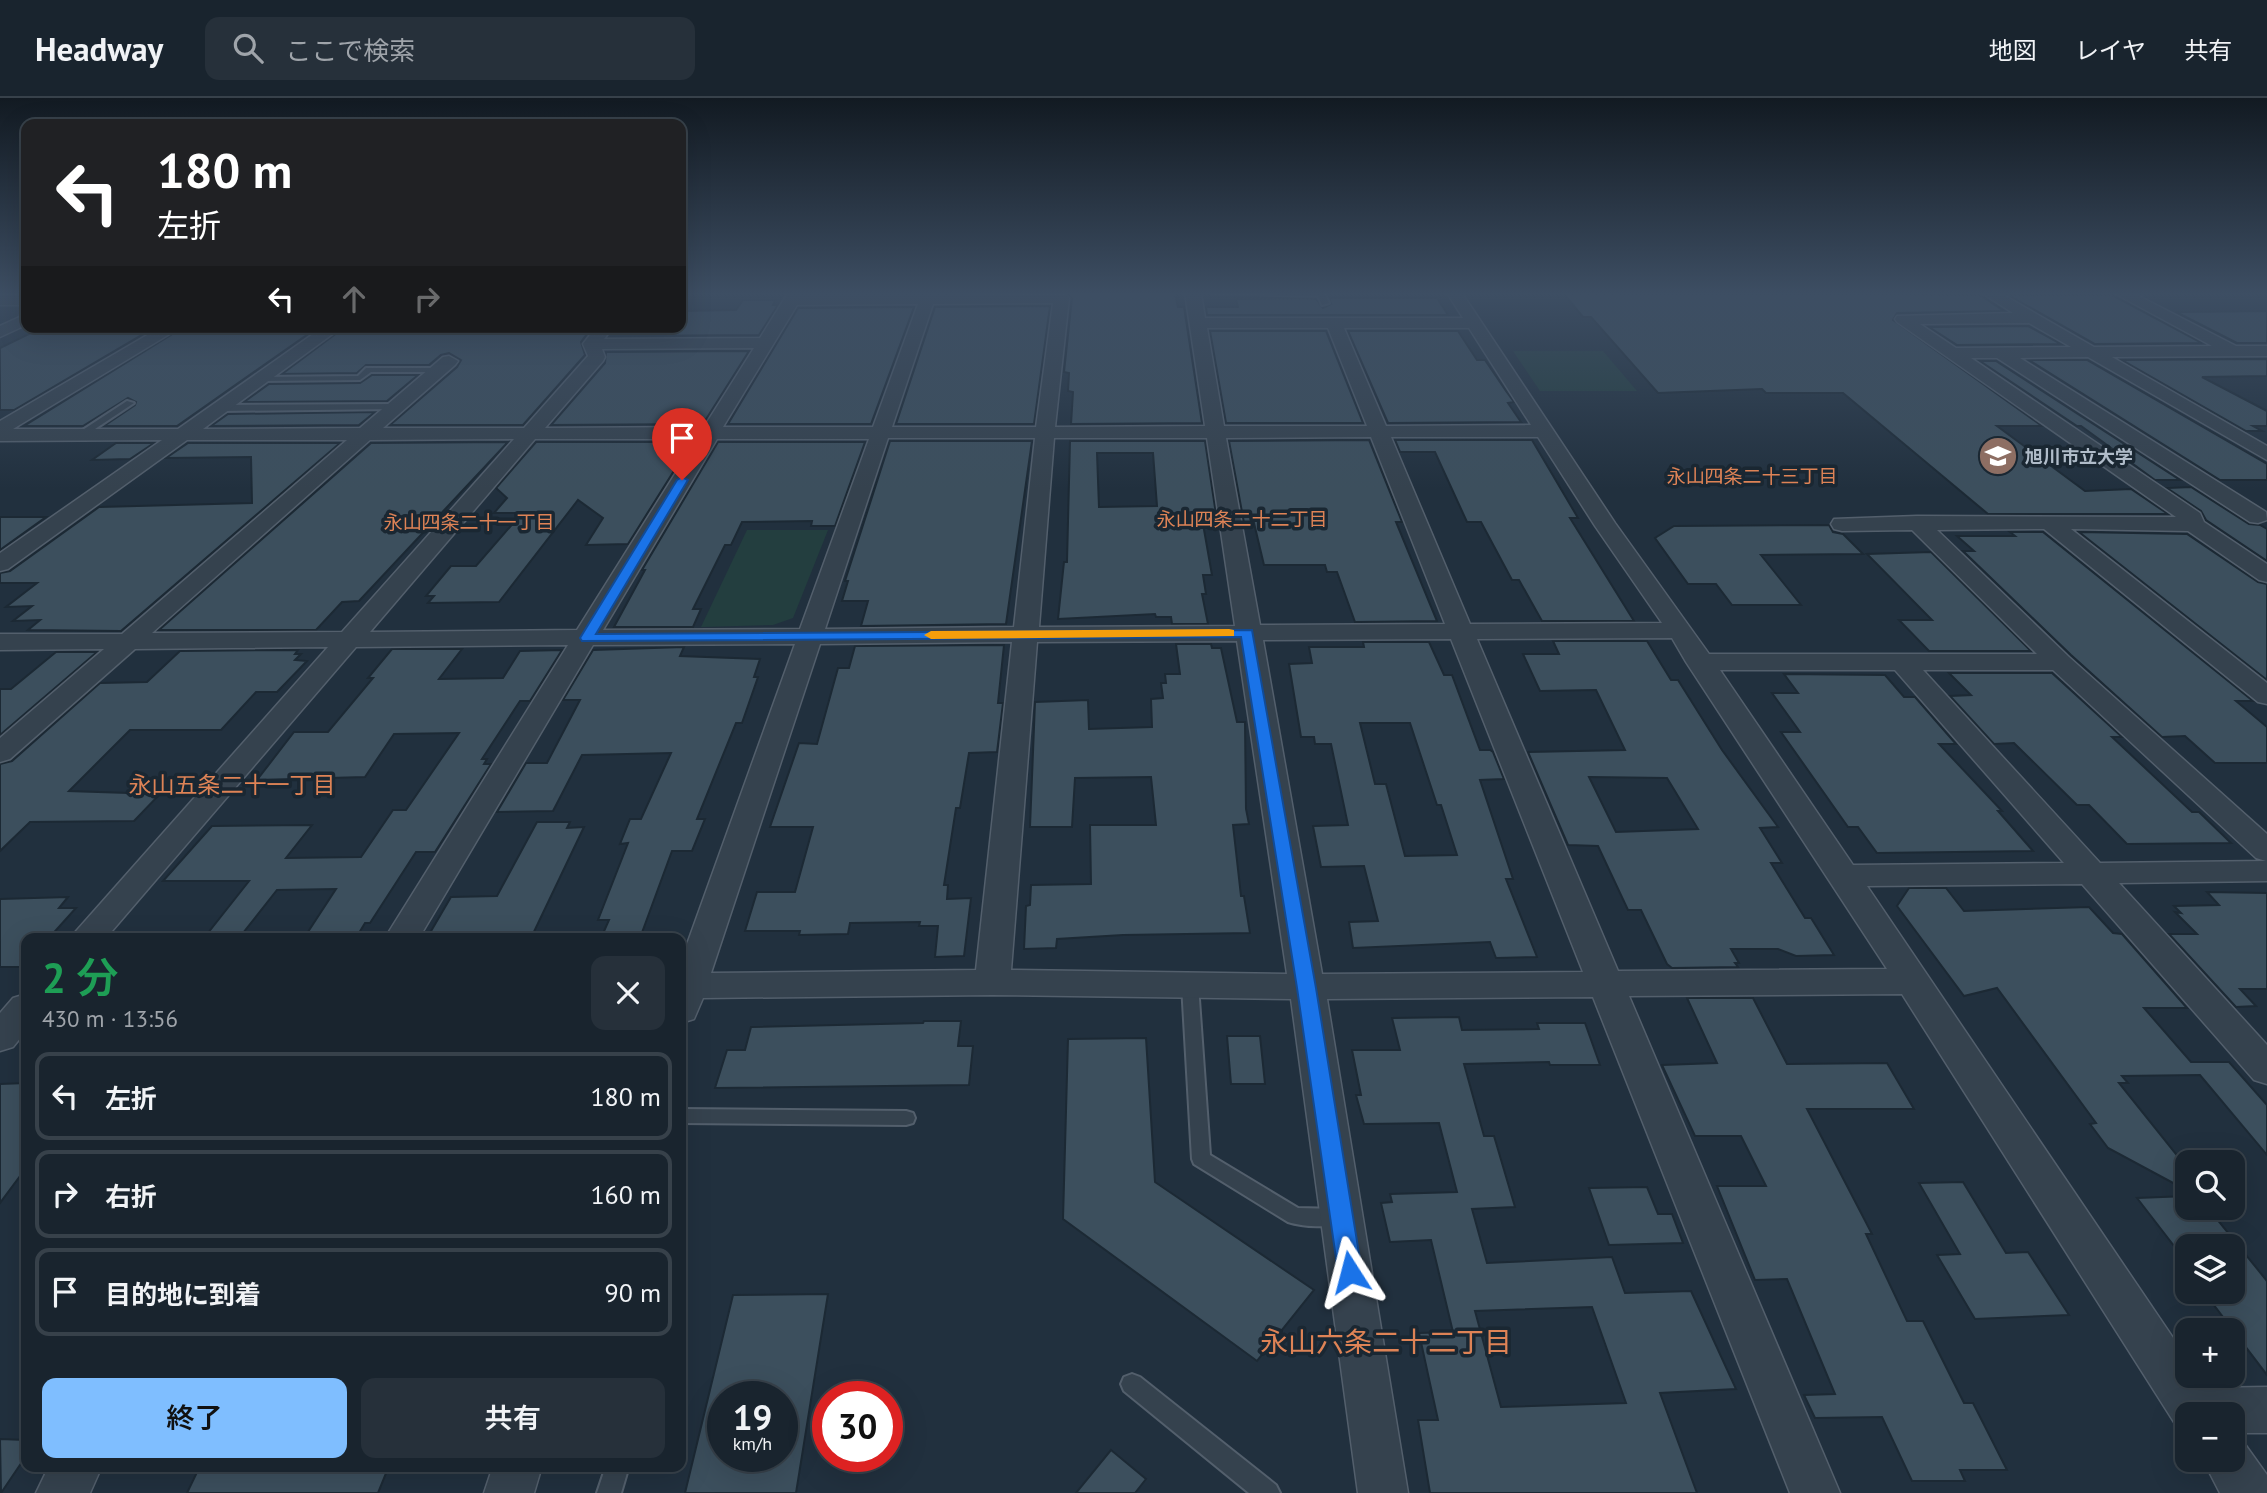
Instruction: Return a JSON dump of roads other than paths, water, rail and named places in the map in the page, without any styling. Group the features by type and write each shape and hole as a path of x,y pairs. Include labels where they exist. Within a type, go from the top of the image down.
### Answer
{"street":[{"path":"0,429 120,358"},
{"path":"0,564 290,358"},
{"path":"91,933 596,358"},
{"path":"405,933 756,358"},
{"path":"686,991 906,358"},
{"path":"992,982 1054,358"},
{"path":"1204,358 1307,988 1384,1493"},
{"path":"1349,358 1815,1493"},
{"path":"1498,358 1606,526 1680,630 2188,1402"},
{"path":"1960,358 2267,575"},
{"path":"2010,358 2262,517"},
{"path":"2100,358 2267,454"},
{"path":"2248,358 2267,368"},
{"path":"0,753 444,366"},
{"path":"0,435 1546,431"},
{"path":"1842,524 2155,522 2262,517"},
{"path":"1917,523 2060,662 2267,851"},
{"path":"2050,523 2267,696"},
{"path":"0,642 1680,630"},
{"path":"1699,662 2060,662"},
{"path":"1902,662 2267,1070"},
{"path":"1843,876 2267,872"},
{"path":"686,997 992,982 1307,988 1911,981"},
{"path":"0,999 21,999"},
{"path":"0,1037 21,1013"},
{"path":"2245,1411 2267,1410"},
{"path":"61,1493 74,1472"},
{"path":"509,1493 516,1472"},
{"path":"2235,1472 2249,1493"}],"lane":[{"path":"261,379 360,378 369,370 444,366"},
{"path":"80,435 130,403"},
{"path":"221,408 395,407"},
{"path":"1190,985 1201,1159 1295,1216 1342,1217"},
{"path":"686,1116 906,1118"},
{"path":"1132,1384 1269,1493"},
{"path":"609,1493 616,1472"}],"place":[{"name":"旭川市立大学","path":"1998,456"}],"district":[{"name":"永山四条二十三丁目","path":"1752,476"},
{"name":"永山四条二十二丁目","path":"1242,519"},
{"name":"永山四条二十一丁目","path":"469,522"},
{"name":"永山五条二十一丁目","path":"232,784"},
{"name":"永山六条二十二丁目","path":"1386,1341"}]}
